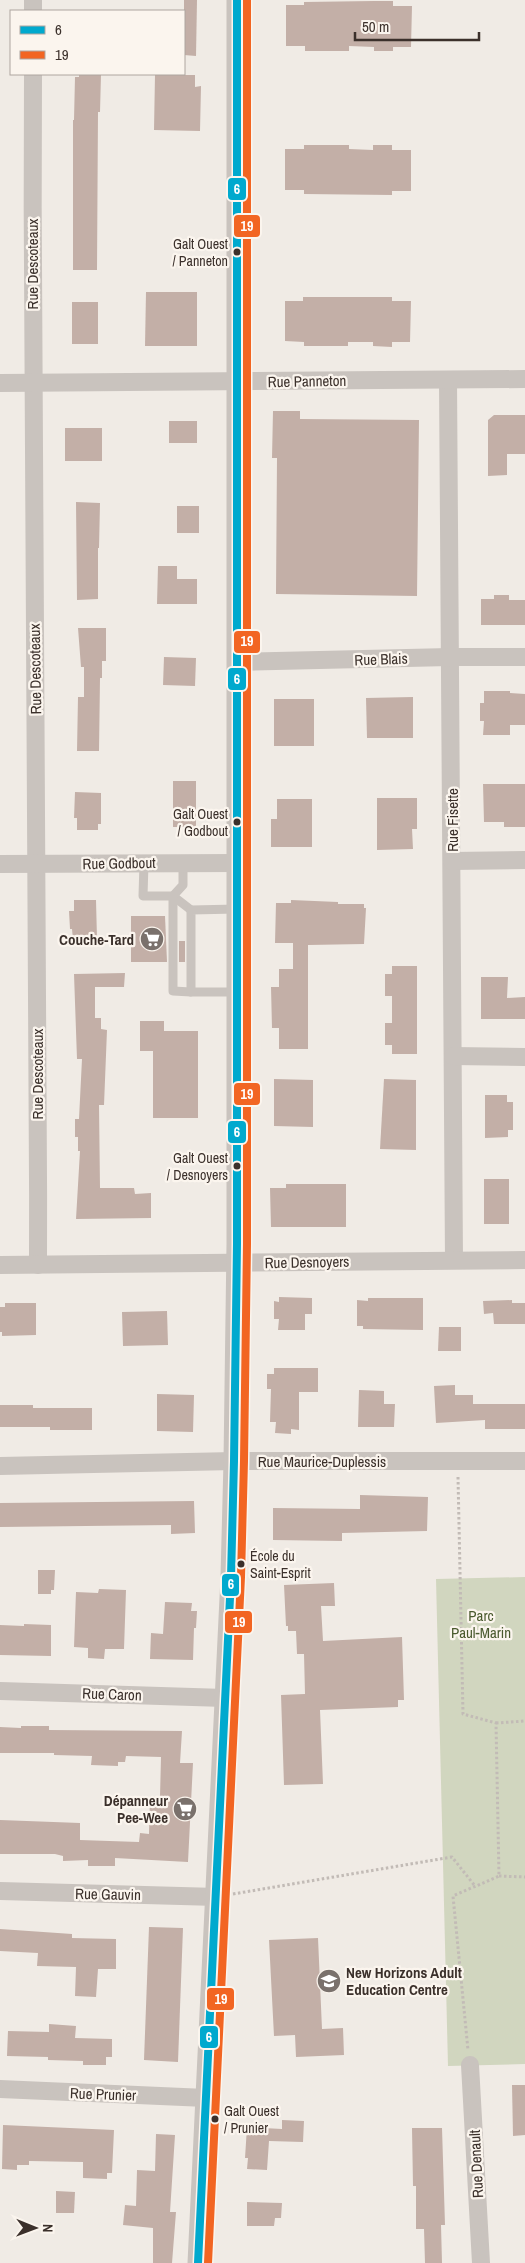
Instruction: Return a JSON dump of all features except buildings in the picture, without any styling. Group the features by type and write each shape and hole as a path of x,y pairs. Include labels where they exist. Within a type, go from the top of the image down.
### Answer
{"street":[{"path":"198,2263 232,1577 234,1461 237,1263 237,0"},
{"name":"Rue Descoteaux","path":"33,75 32,382 37,864 38,1265"},
{"name":"Rue Panneton","path":"0,383 525,379"},
{"name":"Rue Fisette","path":"448,380 454,1260"},
{"name":"Rue Blais","path":"237,662 525,657"},
{"path":"452,860 525,860"},
{"name":"Rue Godbout","path":"0,864 237,863"},
{"path":"453,1056 525,1057"},
{"name":"Rue Desnoyers","path":"0,1265 525,1260"},
{"name":"Rue Maurice-Duplessis","path":"0,1466 234,1461 525,1461"},
{"name":"Rue Caron","path":"0,1691 225,1698"},
{"name":"Rue Gauvin","path":"0,1891 216,1897"},
{"name":"Rue Denault","path":"470,2066 481,2263"},
{"name":"Rue Prunier","path":"0,2089 206,2098"}],"lane":[{"path":"144,863 143,896 173,896 191,910 237,909"},
{"path":"183,863 182,885 173,896 173,991 237,992"},
{"path":"191,910 191,992"}],"path":[{"path":"458,1461 463,1714 496,1722 525,1721"},
{"path":"496,1722 499,1876"},
{"path":"216,1897 452,1858 475,1886"},
{"path":"470,2066 453,1896 499,1876 525,1877"}],"green space":[{"name":"Parc Paul-Marin","path":"525,1577 525,2064 448,2066 436,1579"}],"transit line":[{"name":"6","path":"198,2263 231,1577 234,1461 237,1244 237,0"},
{"name":"19","path":"208,2263 241,1577 244,1461 247,1244 247,0"}],"place":[{"name":"Galt Ouest / Panneton","path":"237,252"},
{"name":"Galt Ouest / Godbout","path":"237,822"},
{"name":"Couche-Tard","path":"152,939"},
{"name":"Galt Ouest / Desnoyers","path":"237,1166"},
{"name":"École du Saint-Esprit","path":"241,1564"},
{"name":"Dépanneur Pee-Wee","path":"185,1809"},
{"name":"New Horizons Adult Education Centre","path":"329,1981"},
{"name":"Galt Ouest / Prunier","path":"215,2119"}]}
